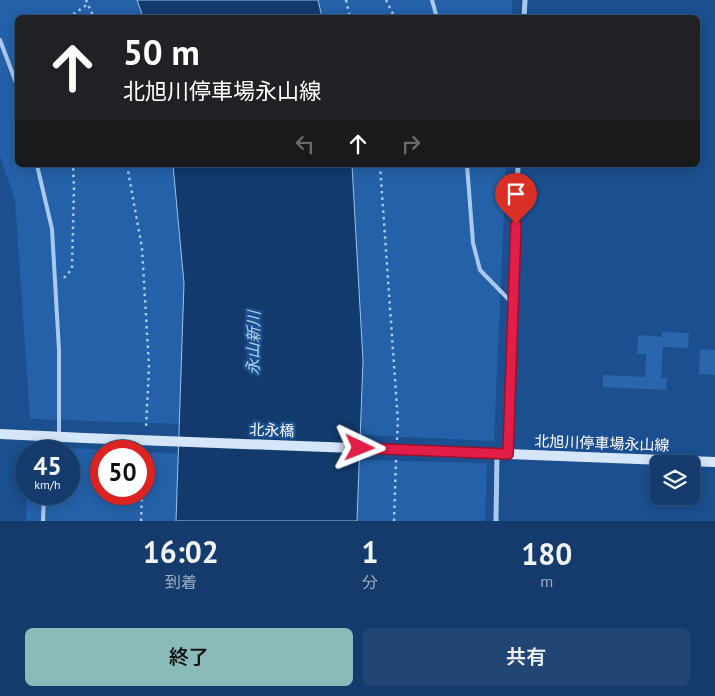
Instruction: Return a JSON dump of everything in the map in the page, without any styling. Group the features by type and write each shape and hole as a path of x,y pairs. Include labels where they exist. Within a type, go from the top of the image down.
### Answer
{"main road":[{"path":"0,434 58,437"},
{"name":"北永橋","path":"58,437 458,452"},
{"name":"北旭川停車場永山線","path":"458,452 715,462"}],"street":[{"path":"524,15 525,0"},
{"path":"508,454 518,167"},
{"path":"496,521 497,454"}],"lane":[{"path":"432,0 436,15"},
{"path":"0,40 15,80"},
{"path":"37,167 52,229 59,350 58,437"},
{"path":"467,167 473,243 480,270 512,303"},
{"path":"43,521 44,505"}],"path":[{"path":"86,0 93,15"},
{"path":"346,0 349,15"},
{"path":"386,0 394,15"},
{"path":"72,15 88,4"},
{"path":"55,287 72,269 73,167"},
{"path":"127,167 142,248 149,367 145,435"},
{"path":"380,167 398,422 397,442"},
{"path":"394,521 396,452"},
{"path":"141,520 142,505"}],"shaded area":[{"path":"0,0 137,0 142,15 15,15 15,167 173,167 184,283 180,424 30,419 15,200 0,156"},
{"path":"318,0 512,0 512,15 322,15"},
{"path":"352,167 506,167 494,441 361,435 363,361"},
{"path":"80,448 90,449 90,505 155,505 155,453 179,454 177,521 26,521 27,505 80,505"},
{"path":"360,460 487,463 485,521 357,521"}],"water":[{"path":"137,0 318,0 322,15 142,15"},
{"name":"永山新川","path":"173,167 352,167 363,361 357,521 176,521 184,283"}],"building":[{"path":"662,332 689,333 688,348 663,347 661,378 667,378 666,390 603,387 603,375 645,377 646,354 637,354 638,335 662,337"},
{"path":"700,349 715,350 715,375 699,374"}],"route":[{"path":"360,448 508,454 516,224"}]}
